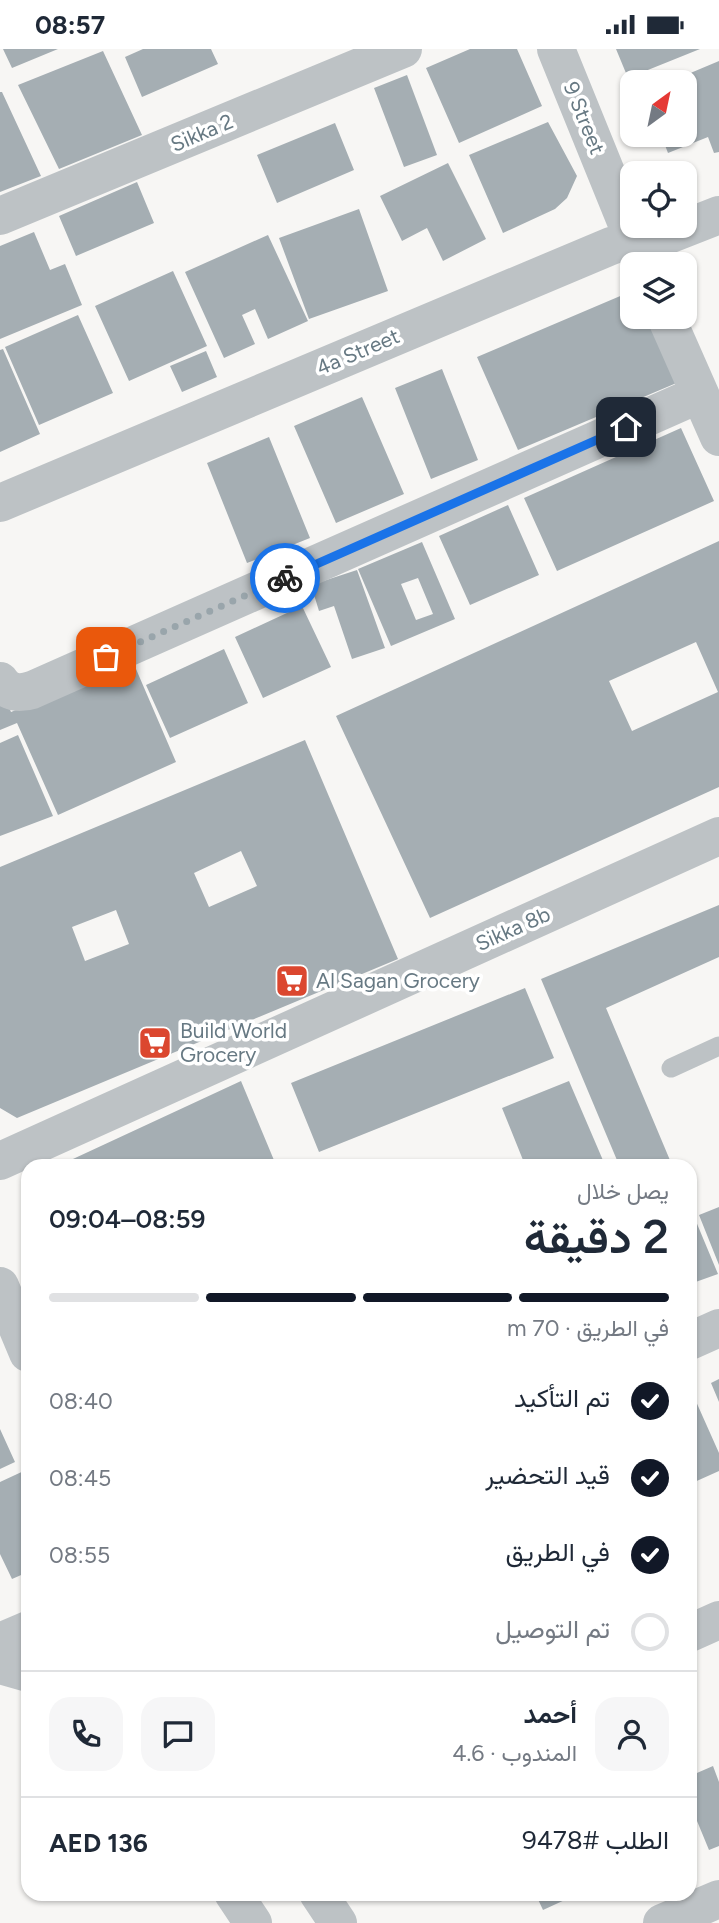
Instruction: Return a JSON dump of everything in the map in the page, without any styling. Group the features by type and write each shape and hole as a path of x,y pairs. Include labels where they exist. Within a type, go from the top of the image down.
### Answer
{"street":[{"name":"Sikka 2","path":"0,216 403,49"},
{"name":"9 Street","path":"556,49 638,252"},
{"name":"4a Street","path":"0,503 611,246 638,252 663,237 719,215"},
{"path":"671,329 719,437"},
{"path":"0,681 3,686 17,693 32,690 700,394"},
{"name":"Sikka 8b","path":"0,1161 719,836"},
{"path":"0,1286 17,1350"},
{"path":"697,1338 719,1328"},
{"path":"697,1630 719,1620"},
{"path":"0,1642 21,1633"},
{"path":"0,1665 21,1671"},
{"path":"662,1923 719,1899"},
{"path":"238,1901 253,1923"},
{"path":"323,1901 338,1923"}],"lane":[{"path":"671,1068 719,1047"}],"building":[{"path":"3,49 58,49 12,68"},
{"path":"143,49 211,49 218,64 142,97 125,57"},
{"path":"470,49 517,49 542,106 459,143 426,68"},
{"path":"616,49 700,49 648,70 625,70"},
{"path":"103,51 142,135 59,169 18,85"},
{"path":"719,61 719,152 714,153 708,137 697,141 697,70"},
{"path":"407,75 437,155 404,167 374,88"},
{"path":"0,92 41,176 0,192"},
{"path":"548,122 577,176 567,198 555,209 503,233 469,155"},
{"path":"335,123 354,170 277,203 257,155"},
{"path":"666,147 683,147 668,153"},
{"path":"448,163 486,239 443,261 427,228 402,241 380,196"},
{"path":"137,182 154,223 76,256 59,216"},
{"path":"359,209 388,291 309,319 279,238"},
{"path":"34,232 50,270 65,264 82,305 0,339 0,246"},
{"path":"268,235 308,321 268,339 255,309 242,315 255,344 224,358 185,272"},
{"path":"173,271 207,346 129,381 95,306"},
{"path":"620,296 620,329 664,329 686,379 518,450 477,357"},
{"path":"78,315 113,393 39,425 5,347"},
{"path":"3,349 40,434 0,452 0,350"},
{"path":"206,351 217,377 182,392 170,366"},
{"path":"442,369 478,460 431,479 395,388"},
{"path":"362,397 404,494 336,523 294,426"},
{"path":"681,428 714,501 557,571 524,498"},
{"path":"269,437 310,538 247,563 207,463"},
{"path":"508,505 539,575 470,605 439,536"},
{"path":"719,541 719,787 430,918 336,716","holes":["696,642 718,692 632,731 609,681"]},
{"path":"422,542 455,619 391,646 358,569","holes":["418,578 433,614 416,620 401,584"]},
{"path":"357,570 385,648 352,659 334,606 319,611 311,585"},
{"path":"302,606 331,667 263,698 235,637"},
{"path":"224,649 248,703 170,738 146,685"},
{"path":"133,662 176,762 58,815 17,723 0,730 0,686 11,712"},
{"path":"18,735 53,816 0,836 0,743"},
{"path":"305,740 398,959 17,1118 0,1108 0,867","holes":["241,851 257,886 209,907 194,873","116,910 129,944 85,961 72,927"]},
{"path":"719,905 719,957 606,1008 669,1159 616,1159 541,979"},
{"path":"525,988 554,1058 319,1152 291,1083"},
{"path":"241,1081 274,1159 73,1159"},
{"path":"569,1081 602,1159 523,1159 502,1108"},
{"path":"719,1207 719,1265 699,1215"},
{"path":"697,1224 718,1274 697,1282"},
{"path":"719,1379 719,1402 711,1383"},
{"path":"697,1404 719,1453 719,1471 697,1481"},
{"path":"0,1429 15,1462 0,1469"},
{"path":"21,1472 21,1575 12,1579 0,1554 0,1482"},
{"path":"713,1766 719,1782 719,1846 709,1850 697,1821 697,1773"},
{"path":"539,1901 563,1901 543,1910"}],"way so far":[{"path":"106,657 285,578"}],"place":[{"name":"Al Sagan Grocery","path":"292,981"},
{"name":"Build World Grocery","path":"155,1043"}],"route":[{"path":"285,578 626,427"}]}
